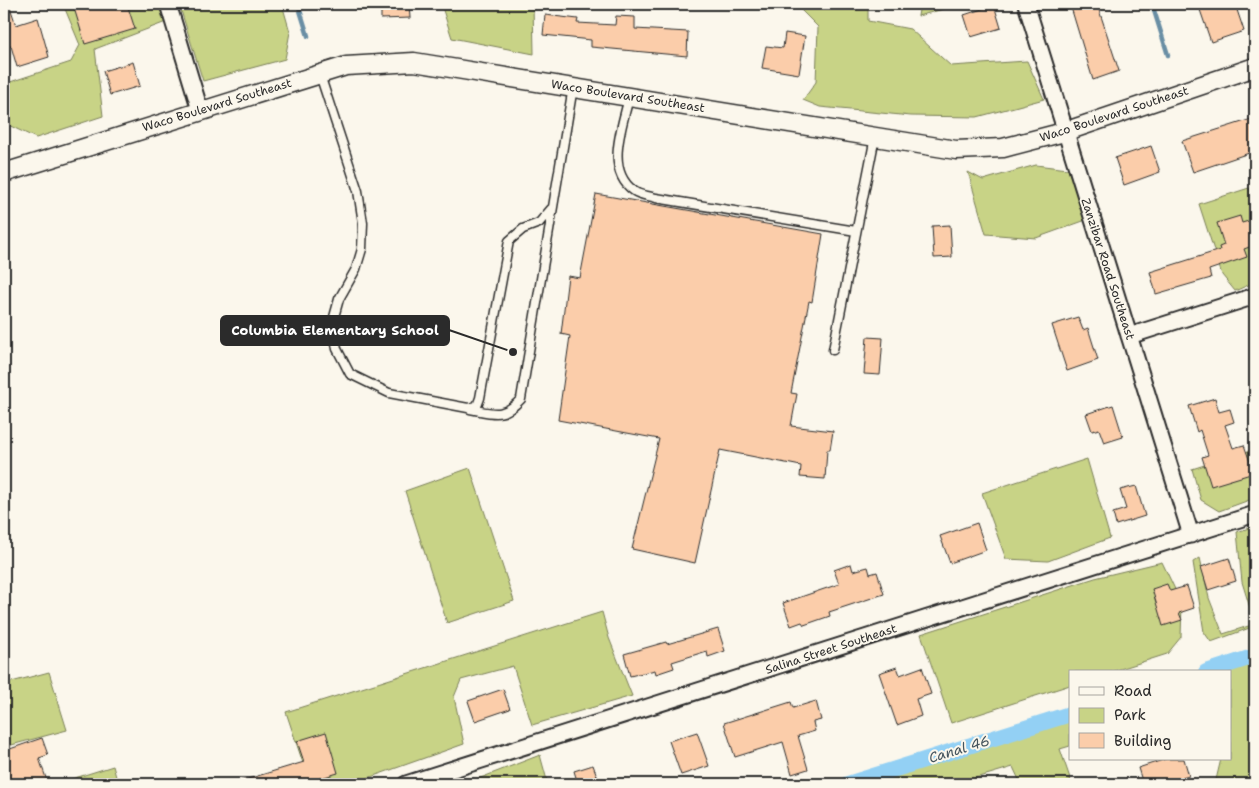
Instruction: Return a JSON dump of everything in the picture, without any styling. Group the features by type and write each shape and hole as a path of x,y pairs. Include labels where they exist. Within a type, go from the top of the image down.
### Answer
{"street":[{"path":"168,4 200,110"},
{"name":"Zanzibar Road Southeast","path":"1026,4 1064,132 1191,534"},
{"name":"Waco Boulevard Southeast","path":"4,173 200,110 346,66 414,62 956,150 1003,148 1064,132 1255,67"},
{"path":"1129,336 1255,296"},
{"name":"Salina Street Southeast","path":"406,784 1255,514"}],"lane":[{"path":"320,74 358,191 363,223 362,249 356,269 339,299 334,317 337,349 350,374 389,393 500,414 512,408 520,399 573,87"},
{"path":"629,96 617,159 625,182 634,192 665,200 856,231"},
{"path":"833,350 875,137"},
{"path":"468,408 477,406 480,398 510,241 523,229 539,223 551,209"}],"green space":[{"path":"63,4 161,4 166,22 95,49 103,116 36,138 4,123 4,84 71,62 80,45"},
{"path":"179,4 282,4 290,32 285,59 203,81"},
{"path":"441,4 533,4 534,54 452,38"},
{"path":"802,4 868,4 868,21 910,29 951,66 1027,61 1044,99 977,117 911,116 820,107 803,100 816,82 818,27 801,10"},
{"path":"920,4 961,4 918,16"},
{"path":"1036,165 1068,169 1086,220 1036,238 986,234 968,172 983,180"},
{"path":"1249,188 1255,206 1255,282 1235,291 1222,275 1199,204"},
{"path":"1255,449 1255,498 1219,511 1201,500 1192,469"},
{"path":"1087,459 1110,538 1048,561 1006,559 982,493"},
{"path":"470,468 514,601 447,623 405,491"},
{"path":"1255,526 1255,624 1242,582 1237,532"},
{"path":"1200,558 1209,598 1223,634 1255,624 1255,626 1211,642 1204,632 1193,562"},
{"path":"1162,562 1182,604 1181,637 1167,654 1117,670 1069,670 1069,685 951,723 921,634 1095,578"},
{"path":"602,612 609,638 632,696 532,725 513,666 461,680 454,697 464,744 351,784 310,784 286,712"},
{"path":"1255,662 1255,784 1215,784 1221,760 1232,760 1232,670 1229,670"},
{"path":"49,672 67,730 4,747 4,684"},
{"path":"1069,720 1069,746 1060,749 1072,784 1021,784 1013,767 956,784 864,784"},
{"path":"540,755 548,784 465,784"},
{"path":"113,766 118,784 56,784"}],"building":[{"path":"4,4 9,4 16,25 38,18 49,57 17,67 11,46 4,48"},
{"path":"88,4 127,4 135,29 85,44 74,8"},
{"path":"381,4 409,4 410,18 381,19"},
{"path":"1070,4 1097,4 1119,71 1093,80"},
{"path":"1198,4 1235,4 1244,31 1211,42"},
{"path":"994,5 1001,28 971,37 964,15"},
{"path":"545,15 578,19 577,23 615,25 616,16 635,17 635,29 688,32 687,56 591,47 591,40 543,35"},
{"path":"785,33 805,36 799,74 762,68 766,46 783,48"},
{"path":"133,62 140,86 110,95 103,71"},
{"path":"1255,118 1255,151 1193,172 1182,141"},
{"path":"1151,146 1160,172 1124,185 1115,158"},
{"path":"596,194 823,234 812,302 809,301 791,393 797,394 791,426 833,431 830,450 827,450 825,479 800,477 801,466 720,450 695,563 632,549 659,439 558,420 570,336 561,334 568,276 580,278"},
{"path":"1240,216 1242,223 1255,219 1255,245 1244,249 1247,257 1209,270 1211,278 1156,294 1150,272 1220,250 1219,247 1224,245 1217,223"},
{"path":"950,225 952,257 934,258 932,226"},
{"path":"1078,317 1083,330 1088,328 1098,360 1067,371 1052,325"},
{"path":"867,337 883,338 880,375 864,374"},
{"path":"1215,398 1219,412 1230,409 1234,422 1225,425 1233,448 1244,445 1254,473 1211,486 1202,457 1208,455 1200,430 1197,432 1189,406"},
{"path":"1113,405 1123,437 1104,443 1099,429 1092,431 1086,414"},
{"path":"1136,486 1145,516 1116,525 1113,513 1126,509 1120,490"},
{"path":"977,523 986,550 950,563 940,536"},
{"path":"1229,558 1236,581 1208,590 1201,567"},
{"path":"851,564 853,571 868,567 870,574 877,572 884,594 829,612 830,616 804,625 802,622 791,626 783,603 839,584 834,570"},
{"path":"1167,584 1170,591 1187,586 1194,608 1179,613 1182,620 1163,626 1152,589"},
{"path":"718,629 725,651 708,657 707,651 672,662 674,668 656,674 655,670 630,676 624,654"},
{"path":"897,667 900,675 922,667 931,694 916,699 921,716 897,725 879,673"},
{"path":"503,689 510,709 475,721 468,701"},
{"path":"816,701 821,720 813,722 815,731 798,736 808,769 792,774 783,742 735,757 724,723 791,702 793,708"},
{"path":"326,732 338,773 300,784 242,784 241,781 304,762 297,741"},
{"path":"697,732 709,766 681,775 669,741"},
{"path":"42,738 48,755 39,758 47,781 38,784 10,784 7,776 4,777 4,751"},
{"path":"1163,760 1184,760 1189,776 1161,784 1143,784 1138,768"},
{"path":"593,765 600,784 578,784 574,771"}],"waterway":[{"path":"298,4 308,36"},
{"path":"1152,4 1168,55"},
{"name":"Canal 46","path":"1212,670 1255,656"},
{"name":"Canal 46","path":"848,784 1069,714"}],"place":[{"name":"Columbia Elementary School","path":"513,352"}]}
